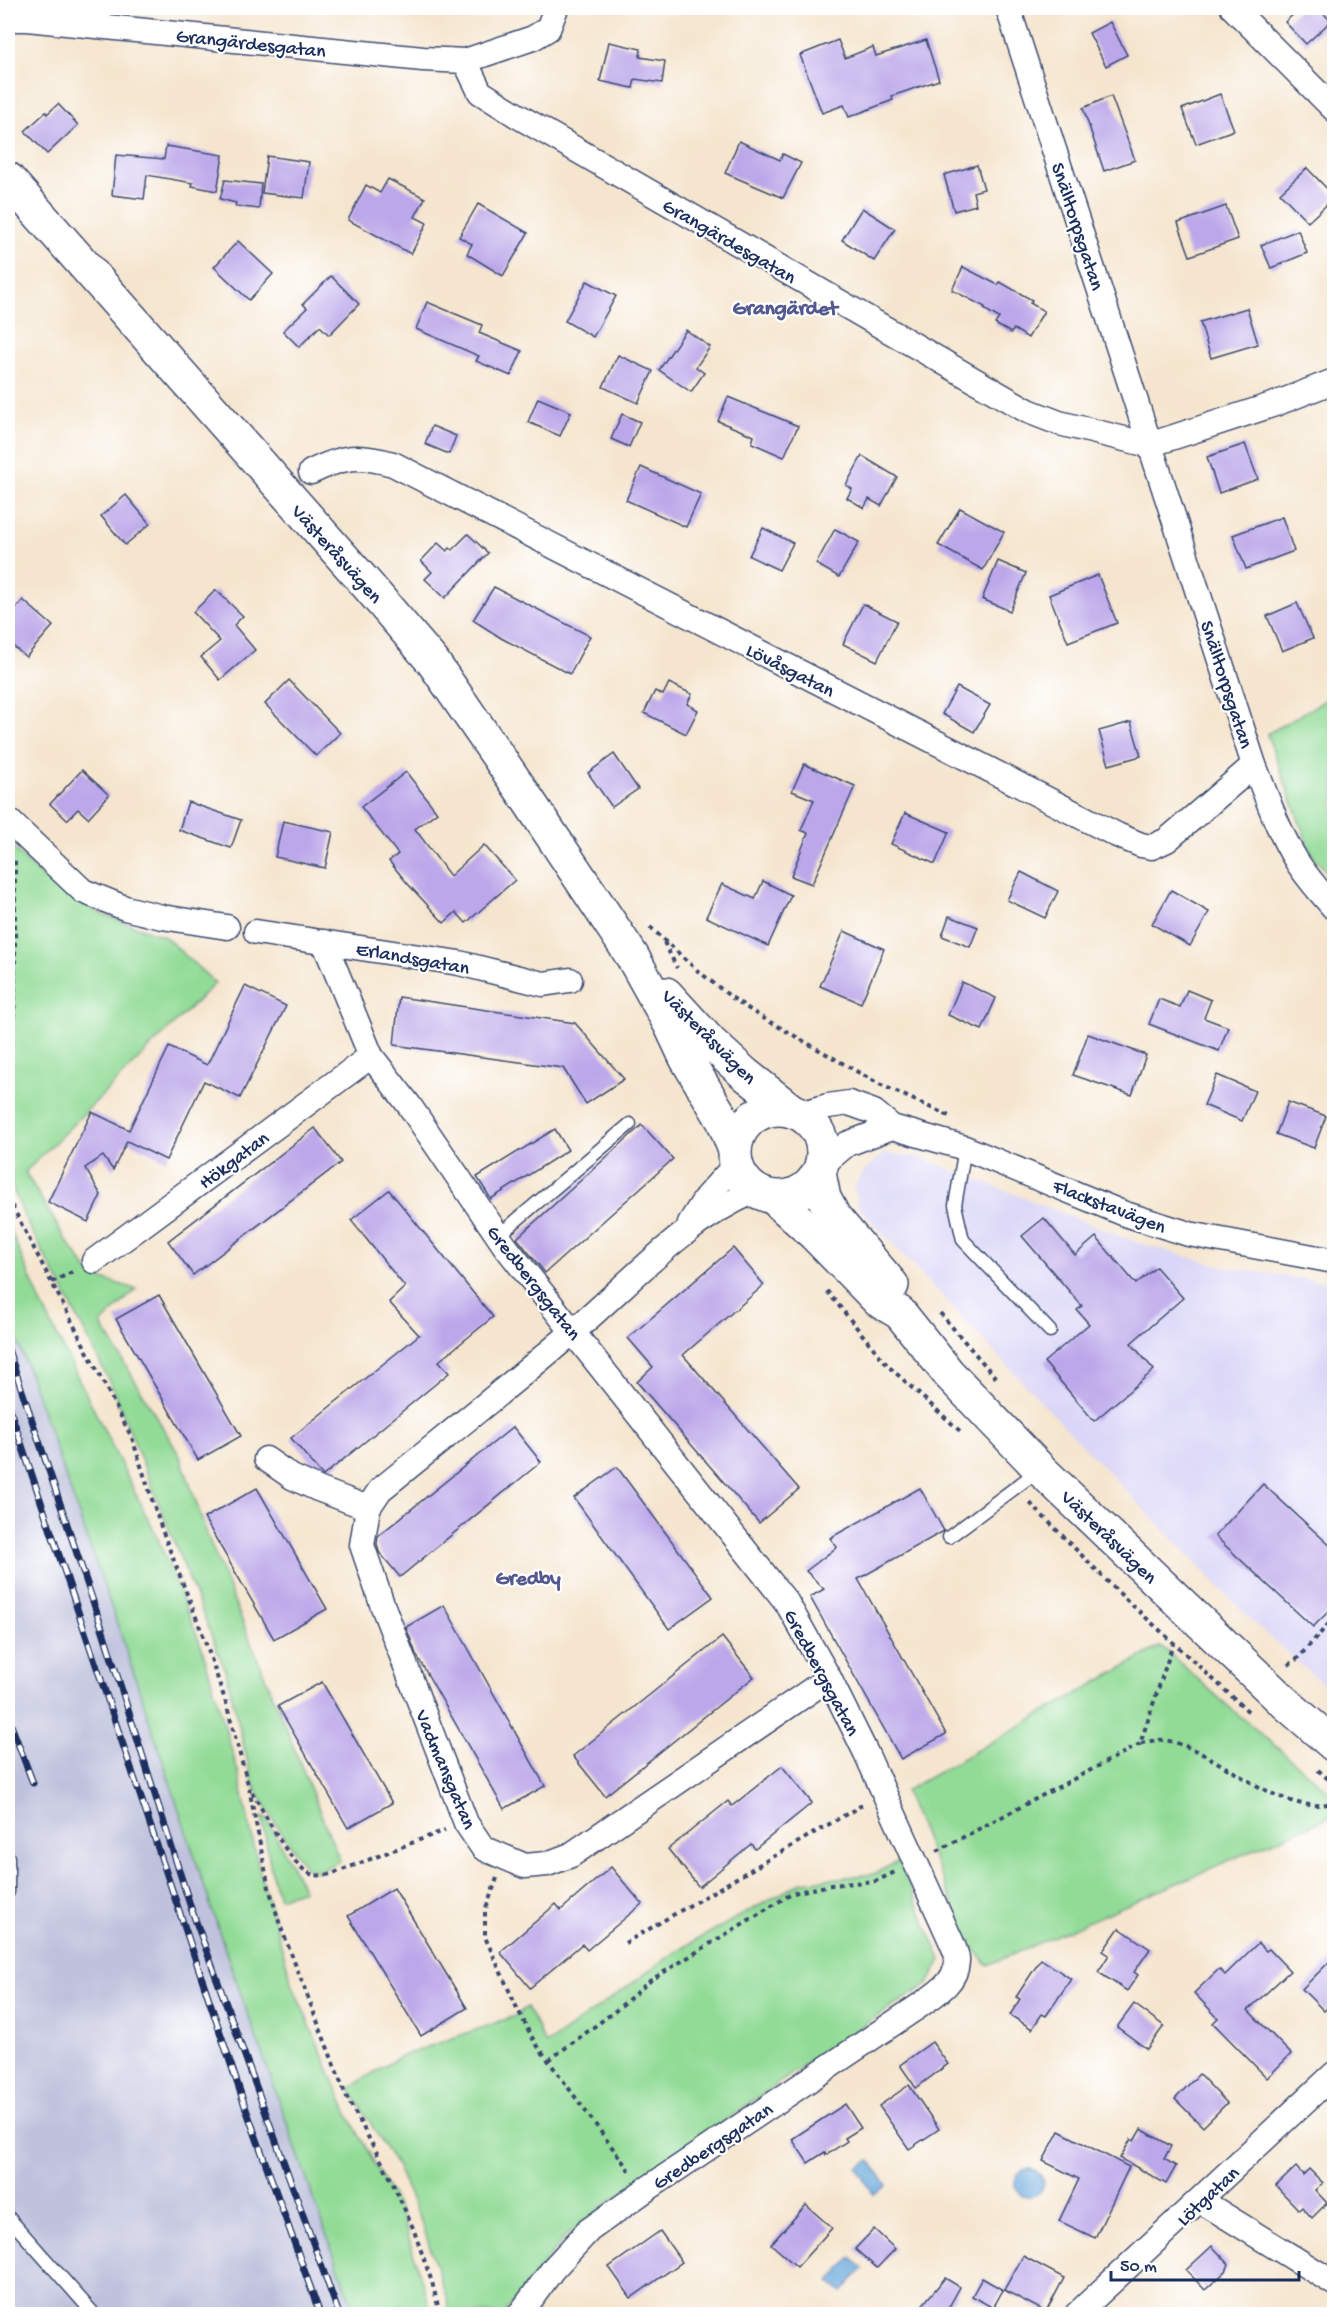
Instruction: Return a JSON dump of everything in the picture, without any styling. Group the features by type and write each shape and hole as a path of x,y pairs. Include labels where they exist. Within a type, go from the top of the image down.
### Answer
{"street":[{"path":"465,61 533,38 548,29 556,8"},
{"name":"Snälltorpsgatan","path":"1008,8 1254,765 1275,819 1296,861 1318,891 1335,908"},
{"path":"1233,8 1335,109"},
{"name":"Grangärdesgatan","path":"8,19 423,59 465,61 480,92 518,116 1028,411 1059,423 1149,445"},
{"name":"Västeråsvägen","path":"8,179 433,662 632,956 686,1058 723,1120 735,1156"},
{"path":"1149,445 1275,404 1335,381"},
{"name":"Lövåsgatan","path":"311,472 335,461 367,457 393,464 607,576 1117,835 1141,845 1152,847 1167,840 1254,765"},
{"path":"12,824 83,891 125,908 162,917 227,927"},
{"name":"Erlandsgatan","path":"256,932 459,963 543,984 570,980"},
{"name":"Gredbergsgatan","path":"324,942 371,1056 409,1105 498,1236 787,1603 830,1678 952,1943 957,1961 954,1973 945,1986 919,2006 588,2230 553,2269 520,2314"},
{"name":"Västeråsvägen","path":"632,956 710,1042 745,1074 796,1112"},
{"name":"Hökgatan","path":"94,1261 371,1056"},
{"path":"796,1112 817,1130 821,1138 823,1155 820,1169 813,1182 801,1192 786,1197 765,1194 743,1180 735,1156 739,1133 755,1116 775,1109 796,1112 849,1103"},
{"name":"Flackstavägen","path":"849,1103 874,1112 892,1126 965,1148 1125,1214 1189,1234 1335,1261"},
{"path":"820,1169 847,1144 892,1126"},
{"name":"Vadmansgatan","path":"684,1233 735,1156"},
{"name":"Västeråsvägen","path":"820,1169 824,1198 834,1217 893,1286 900,1313"},
{"name":"Västeråsvägen","path":"765,1194 814,1233 878,1300 900,1313 949,1374 1040,1469 1282,1700 1335,1745"},
{"name":"Vadmansgatan","path":"765,1194 719,1209 684,1233 573,1332 380,1490 368,1508 362,1545 466,1823 483,1848 525,1866 547,1864 571,1856 830,1678"},
{"path":"266,1459 292,1477 368,1508"},
{"name":"Lötgatan","path":"1077,2314 1335,2074"},
{"path":"1201,2201 1335,2283"}],"lane":[{"path":"498,1236 630,1124"},
{"path":"965,1148 955,1204 963,1240 1050,1331"},
{"path":"949,1537 1040,1469"},
{"path":"8,1857 8,1892"},
{"path":"8,2217 94,2314"}],"path":[{"path":"8,1090 15,999 12,824"},
{"path":"647,924 698,971 731,997 798,1039 879,1084 959,1120"},
{"path":"847,1066 843,1079 849,1103"},
{"path":"8,1198 132,1438 162,1530 203,1635 225,1703 249,1788 268,1884 280,1925 346,2098 390,2177 412,2228 432,2282 440,2314"},
{"path":"938,1311 1000,1383"},
{"path":"1288,1665 1296,1660 1335,1618"},
{"path":"1140,1743 1173,1644"},
{"path":"1280,1658 1296,1672"},
{"path":"549,2060 614,2012 651,1980 793,1893 831,1885 876,1881 1140,1743 1162,1739 1191,1747 1254,1784 1301,1805 1335,1802"},
{"path":"249,1788 293,1859 302,1869 313,1875 332,1874 466,1823"},
{"path":"625,1943 884,1793"},
{"path":"504,1858 484,1911 485,1937 534,2041 593,2118 644,2191"}],"shaded area":[{"path":"884,1153 923,1158 1138,1243 1229,1268 1334,1283 1334,1694 1255,1624 1082,1445 858,1207 854,1187 864,1171"},
{"path":"8,1313 121,1635 230,1964 355,2314 8,2314"}],"green space":[{"path":"1334,695 1334,881 1311,853 1267,734"},
{"path":"8,843 45,879 99,913 165,937 215,983 25,1172 66,1240 92,1276 136,1289 101,1324 181,1458 208,1537 340,1861 317,1872 305,1867 274,1821 253,1784 226,1672 113,1389 27,1223 8,1177"},
{"path":"8,1225 41,1303 158,1539 202,1648 238,1772 259,1869 293,1986 348,2114 401,2213 432,2314 355,2314 230,1964 121,1635 8,1313"},
{"path":"1161,1646 1334,1796 1334,1815 988,1965 971,1946 905,1791"},
{"path":"262,1817 267,1819 304,1890 279,1898 273,1880"},
{"path":"899,1861 941,1960 928,1984 833,2045 603,2206 565,2237 504,2314 449,2314 447,2299 423,2226 396,2165 349,2088 399,2057 515,2016 527,2007 546,2045 680,1949 802,1882 874,1874"}],"water":[{"path":"870,2160 887,2186 874,2195 857,2168"},
{"path":"1029,2169 1039,2173 1043,2183 1039,2193 1029,2197 1019,2193 1015,2183 1019,2173"},
{"path":"851,2258 863,2268 842,2292 830,2282"}],"building":[{"path":"1300,8 1318,8 1331,21 1306,44 1285,22"},
{"path":"1110,22 1127,55 1106,66 1089,33"},
{"path":"838,40 845,58 873,47 876,56 926,40 939,80 892,96 893,100 849,117 844,105 822,113 800,55"},
{"path":"609,42 641,49 640,57 665,61 662,83 635,79 633,88 600,81"},
{"path":"1220,94 1234,130 1196,144 1182,109"},
{"path":"1111,96 1135,160 1104,171 1083,108"},
{"path":"58,104 78,125 47,154 25,131"},
{"path":"739,141 780,160 783,154 801,163 783,198 725,173"},
{"path":"166,146 223,155 217,191 192,186 193,183 147,175 144,199 112,195 116,155 164,159"},
{"path":"267,156 309,162 304,198 262,193"},
{"path":"977,165 984,189 973,192 976,205 954,211 944,175"},
{"path":"1307,168 1335,197 1308,222 1280,193"},
{"path":"388,179 425,198 415,217 427,223 411,254 348,220 366,185 380,193"},
{"path":"225,180 261,184 259,209 235,206 236,203 220,199"},
{"path":"478,204 528,233 503,276 467,254 472,244 459,237"},
{"path":"1226,206 1238,239 1190,256 1178,223"},
{"path":"862,208 895,229 874,261 842,240"},
{"path":"1298,230 1307,253 1271,268 1261,245"},
{"path":"238,241 273,274 249,300 214,267"},
{"path":"963,267 998,285 1000,282 1032,300 1030,303 1044,311 1028,338 1014,329 1011,333 995,324 999,318 984,309 985,307 952,290"},
{"path":"331,276 359,304 329,335 320,326 299,347 283,331 307,308 303,304"},
{"path":"587,281 616,296 593,337 565,321"},
{"path":"427,302 482,325 479,333 522,351 511,376 476,361 479,356 416,329"},
{"path":"1247,308 1258,344 1211,358 1200,322"},
{"path":"686,330 710,347 696,367 704,373 691,392 659,370"},
{"path":"618,355 653,371 638,403 603,387"},
{"path":"728,397 798,426 784,457 752,443 754,436 718,421"},
{"path":"538,398 571,412 560,436 528,422"},
{"path":"622,414 640,422 629,447 611,439"},
{"path":"432,426 456,436 449,454 425,444"},
{"path":"1245,444 1258,479 1219,493 1207,457"},
{"path":"862,456 897,477 881,506 869,499 864,508 847,498 852,489 846,485"},
{"path":"641,467 701,494 686,527 626,500"},
{"path":"126,495 150,524 125,545 101,516"},
{"path":"960,508 1004,532 983,570 938,545"},
{"path":"1282,517 1294,551 1246,569 1233,535"},
{"path":"763,528 793,543 779,570 749,556"},
{"path":"835,529 859,542 839,577 816,564"},
{"path":"468,534 488,553 445,598 425,579 432,572 421,561 438,543 447,551 450,548 452,550"},
{"path":"998,561 1026,573 1010,611 982,599"},
{"path":"1098,575 1117,623 1068,642 1049,595"},
{"path":"494,587 590,636 570,674 501,638 473,620"},
{"path":"216,590 243,616 234,625 255,650 220,680 201,657 220,641 193,612"},
{"path":"23,600 53,626 26,657 8,642 8,618"},
{"path":"1297,603 1313,638 1282,651 1267,616"},
{"path":"863,604 897,621 877,661 843,644"},
{"path":"289,680 340,733 316,756 265,704"},
{"path":"669,683 692,694 687,704 698,710 686,734 644,713 655,691 663,695"},
{"path":"957,687 990,705 974,732 942,714"},
{"path":"1131,722 1141,756 1109,765 1099,731"},
{"path":"614,754 638,789 612,807 588,773"},
{"path":"804,764 855,786 812,884 791,876 808,833 801,830 814,800 792,791"},
{"path":"82,770 109,795 88,818 78,809 67,820 50,804"},
{"path":"406,772 437,812 415,829 450,876 484,845 515,880 466,923 456,912 444,923 408,884 389,861 398,854 361,807"},
{"path":"188,802 241,820 231,848 179,830"},
{"path":"905,813 949,832 935,864 891,844"},
{"path":"283,821 333,832 325,868 275,857"},
{"path":"1021,872 1058,891 1045,918 1007,900"},
{"path":"763,881 791,895 768,946 706,917 722,884 755,899"},
{"path":"1171,890 1209,912 1190,946 1152,924"},
{"path":"949,916 978,927 970,947 942,936"},
{"path":"844,931 884,949 861,1003 820,986"},
{"path":"962,982 996,998 982,1030 948,1015"},
{"path":"245,986 286,1006 240,1098 204,1081 166,1160 127,1141 113,1170 103,1156 85,1168 101,1195 88,1222 48,1202 92,1112 129,1130 169,1047 207,1065"},
{"path":"1187,990 1211,1000 1204,1018 1228,1027 1219,1051 1149,1024 1159,999 1180,1007"},
{"path":"399,997 575,1023 624,1079 586,1104 563,1068 394,1045"},
{"path":"1088,1034 1146,1055 1132,1095 1073,1075"},
{"path":"1217,1075 1255,1091 1242,1121 1204,1105"},
{"path":"1288,1102 1326,1116 1314,1148 1276,1134"},
{"path":"642,1125 673,1159 545,1273 517,1238"},
{"path":"315,1128 341,1162 193,1275 168,1241"},
{"path":"555,1129 568,1150 491,1199 477,1177"},
{"path":"389,1190 493,1317 439,1361 449,1373 323,1476 291,1438 419,1335 389,1302 405,1287 351,1220"},
{"path":"1044,1218 1075,1255 1096,1237 1136,1284 1156,1267 1183,1298 1131,1343 1154,1370 1094,1421 1044,1362 1089,1324 1077,1310 1082,1306 1022,1236"},
{"path":"733,1248 764,1285 683,1355 799,1489 759,1523 637,1382 653,1367 628,1338"},
{"path":"159,1295 241,1436 198,1460 116,1319"},
{"path":"513,1427 541,1462 400,1577 379,1552 378,1536"},
{"path":"617,1467 713,1597 669,1629 574,1498"},
{"path":"1263,1484 1335,1550 1335,1605 1313,1627 1215,1536"},
{"path":"257,1488 327,1609 274,1639 204,1518"},
{"path":"920,1488 944,1531 858,1579 946,1734 901,1759 810,1597 824,1589 806,1571 837,1547 830,1538"},
{"path":"444,1605 545,1786 504,1809 416,1654 406,1627"},
{"path":"722,1637 754,1677 605,1796 573,1756"},
{"path":"322,1682 392,1803 348,1828 278,1706"},
{"path":"782,1766 812,1803 755,1849 751,1844 699,1887 668,1849 728,1801 732,1806"},
{"path":"611,1867 642,1904 587,1950 582,1944 530,1988 500,1952 556,1904 561,1910"},
{"path":"394,1888 467,2008 421,2036 348,1916"},
{"path":"1119,1928 1150,1949 1134,1972 1138,1975 1127,1991 1098,1972 1109,1955 1103,1951"},
{"path":"1258,1943 1266,1951 1269,1949 1290,1971 1248,2010 1291,2054 1267,2078 1213,2023 1218,2018 1194,1993 1219,1969 1225,1975"},
{"path":"1335,1956 1335,2001 1324,2011 1302,1989"},
{"path":"1041,1959 1071,1979 1046,2016 1042,2014 1032,2029 1010,2015 1020,1999 1016,1997"},
{"path":"1134,2004 1164,2026 1147,2049 1117,2027"},
{"path":"932,2042 948,2064 916,2088 900,2065"},
{"path":"1199,2074 1227,2103 1203,2127 1175,2099"},
{"path":"909,2085 939,2129 909,2149 879,2106"},
{"path":"845,2104 861,2128 845,2138 847,2141 826,2155 825,2152 808,2163 792,2139"},
{"path":"1141,2129 1171,2146 1164,2159 1176,2166 1166,2184 1120,2158 1131,2139 1134,2141"},
{"path":"1059,2131 1129,2167 1095,2238 1059,2221 1079,2179 1043,2161"},
{"path":"1296,2167 1303,2175 1309,2169 1323,2183 1315,2190 1327,2203 1312,2218 1302,2207 1299,2210 1276,2186"},
{"path":"806,2205 832,2228 797,2267 771,2244"},
{"path":"874,2229 895,2249 877,2268 855,2249"},
{"path":"660,2231 682,2262 631,2298 609,2267"},
{"path":"1212,2246 1229,2264 1226,2271 1205,2290 1186,2270"},
{"path":"1023,2256 1064,2278 1046,2312 1004,2290"},
{"path":"945,2278 960,2287 945,2314 915,2314"},
{"path":"982,2278 1003,2290 993,2308 972,2296"}],"railway":[{"path":"8,1349 103,1631 191,1908 339,2314"},
{"path":"8,1404 245,2106 320,2314"},
{"path":"8,1717 33,1783"}],"district":[{"name":"Grangärdet","path":"785,307"},
{"name":"Gredby","path":"528,1577"}]}
